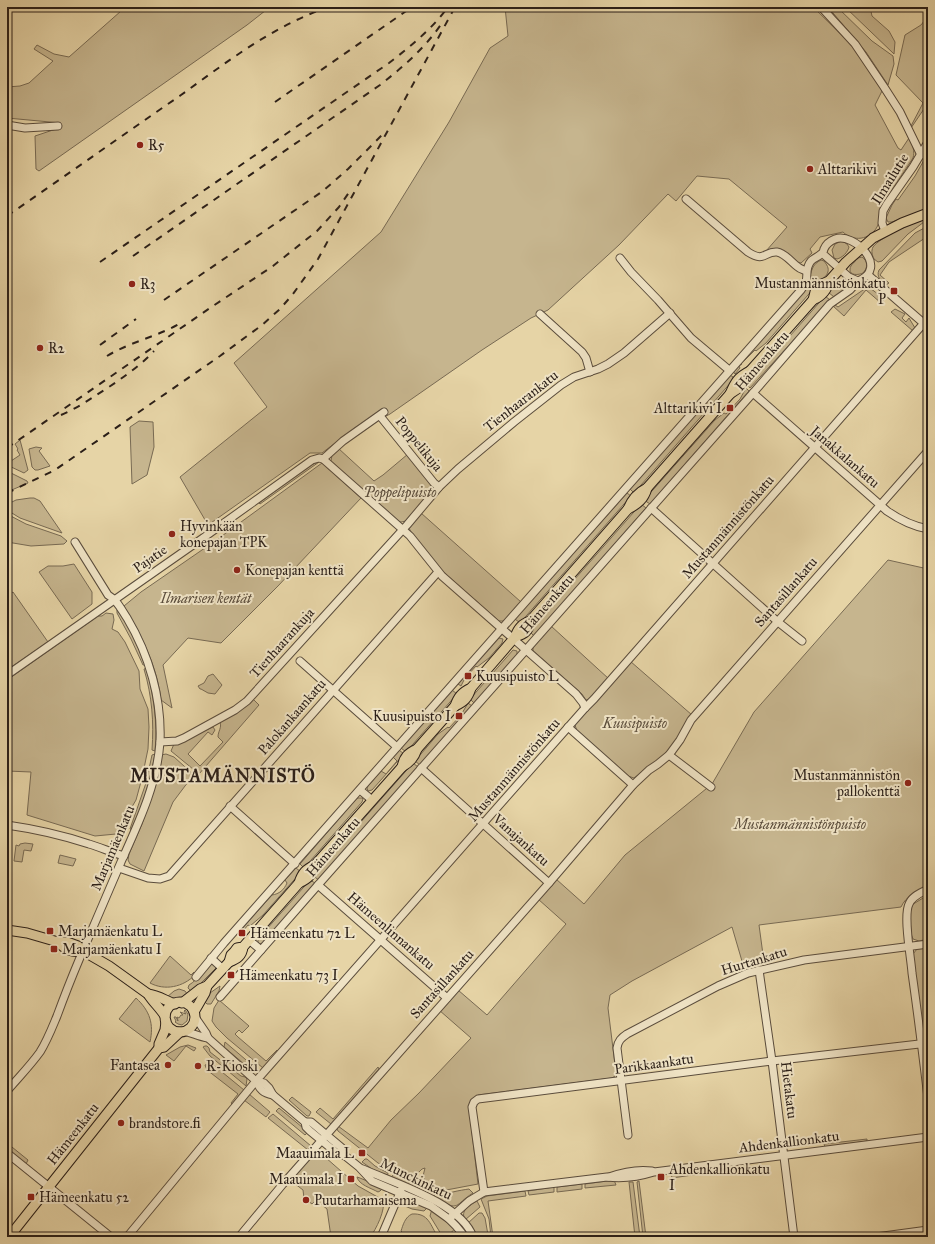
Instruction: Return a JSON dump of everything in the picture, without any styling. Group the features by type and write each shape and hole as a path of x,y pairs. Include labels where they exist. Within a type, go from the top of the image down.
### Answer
{"main road":[{"name":"Hämeenkatu","path":"179,1003 207,986 226,965 231,955 237,948 243,947 299,883 302,875 308,868 315,865 402,767 404,759 410,752 417,749 455,706 458,698 464,691 471,688 514,638 520,626 530,621 628,509 631,500 639,492 647,488 730,394 735,383 742,375 750,371 813,300 820,297 827,288 829,281 839,269 873,238 885,231 928,213"},
{"path":"7,930 27,933 58,942 67,942 78,946 83,952 109,966 148,994 162,1010 171,1029 182,1032 192,1026 194,1014 187,1004 168,1002 155,995 148,994"},
{"name":"Hämeenkatu","path":"194,1014 207,986"},
{"path":"166,1019 169,1008 179,1003"},
{"name":"Hämeenkatu","path":"9,1237 158,1048 165,1030 166,1019"},
{"name":"Hämeenkatu","path":"158,1048 164,1047 182,1032"}],"street":[{"path":"821,7 855,44 900,112 921,155"},
{"path":"7,124 25,128 58,126"},
{"name":"Ilmailutie","path":"885,231 882,223 883,211 921,155 928,142"},
{"path":"686,199 754,256 761,258 772,253 781,253 799,268 806,271"},
{"name":"Hämeenkatu","path":"196,977 211,958 801,290 807,280 806,271 811,261 823,254 826,245 833,239 839,238 850,240 861,248"},
{"path":"861,248 867,254 870,261 871,269 868,275 926,325"},
{"path":"823,254 849,277 858,281"},
{"path":"620,258 691,338 729,370"},
{"name":"Hämeenkatu","path":"220,997 830,304 850,290 858,281 868,275"},
{"name":"Tienhaarankatu","path":"403,529 439,487 506,428 561,385 574,377 608,364 619,357 670,313"},
{"path":"540,314 582,352 586,358 590,372"},
{"name":"Mustanmännistönkatu","path":"127,1237 256,1081 568,727 592,702 712,564 926,325"},
{"name":"Janakkalankatu","path":"753,393 881,506 902,521 928,529"},
{"name":"Poppelikuja","path":"382,414 434,483 439,487"},
{"name":"Pajatie","path":"7,675 207,536 312,460 317,458 323,459 343,441 382,414"},
{"name":"Santasillankatu","path":"239,1237 283,1184 549,883 633,785 669,754 680,740 691,720 928,451"},
{"path":"323,459 403,529 438,572 576,694 583,702 585,708"},
{"path":"651,508 712,564 802,641"},
{"name":"Tienhaarankuja","path":"160,742 177,741 184,738 235,710 247,701 403,529"},
{"name":"Marjamäenkatu","path":"7,1091 40,1052 47,1039 150,792 160,742 157,700 150,670 134,629 115,599 108,595 75,542"},
{"name":"Palokankaankatu","path":"119,868 148,878 160,879 169,876 438,572"},
{"path":"300,661 398,747"},
{"path":"568,727 633,785"},
{"path":"669,754 711,787"},
{"name":"Vanajankatu","path":"421,768 549,883"},
{"path":"360,790 372,800"},
{"path":"230,806 294,864"},
{"path":"7,826 38,830 60,835 124,856"},
{"name":"Hämeenlinnankatu","path":"318,885 447,998"},
{"path":"928,890 910,900 906,913 909,947 925,1043 928,1098"},
{"path":"249,940 261,950"},
{"name":"Hurtankatu","path":"628,1135 617,1048 621,1038 627,1034 736,977 759,970 804,960 928,944"},
{"path":"211,958 226,965"},
{"name":"Hietakatu","path":"759,970 794,1237"},
{"name":"Munckinkatu","path":"194,1014 208,1038 256,1081 259,1089 265,1094 273,1095 305,1122 306,1127 342,1148 344,1154 372,1181 401,1189 443,1213 452,1216 464,1223 473,1237"},
{"name":"Munckinkatu","path":"182,1032 208,1038"},
{"name":"Parikkaankatu","path":"484,1192 472,1107 474,1102 478,1099 925,1043"},
{"name":"Ahdenkallionkatu","path":"452,1216 469,1201 484,1192 607,1177 622,1172 638,1170 654,1172 928,1138"},
{"path":"7,1153 111,1237"},
{"path":"381,1237 401,1189"},
{"name":"Munckinkatu","path":"452,1216 456,1226 465,1237"},
{"path":"876,1237 928,1230"}],"green space":[{"path":"127,7 270,7 247,25 39,171 36,169 35,136 59,128 61,123 7,118 7,87 20,86 29,83 53,61 34,49 37,45 54,54 69,57"},
{"path":"505,7 813,7 852,45 883,89 875,105 898,148 901,150 909,138 912,143 914,153 913,158 886,200 877,227 870,235 856,238 843,232 820,237 810,249 812,253 801,263 776,249 766,251 787,227 729,179 697,176 676,201 668,194 619,245 548,310 531,318 482,350 390,414 379,420 356,427 322,453 310,453 208,525 180,477 267,407 234,363 381,232 449,122 490,48 508,36"},
{"path":"828,7 837,7 872,41 893,56 894,64 888,85 866,52"},
{"path":"845,7 870,7 872,16 889,31 895,42 894,54"},
{"path":"928,16 928,103 911,128 923,103 896,75 905,35 921,25"},
{"path":"928,153 928,209 892,222 888,222 886,218 892,205 896,199 898,200 915,176"},
{"path":"928,219 908,234 882,261 878,262 874,259 872,250 877,243 899,230"},
{"path":"928,226 928,236 889,262 880,275 889,283 886,285 879,277 879,270 915,233"},
{"path":"842,241 849,247 846,253 841,257 837,259 834,258 832,250 835,244"},
{"path":"862,257 865,260 867,265 866,269 861,274 853,274 850,271 850,268 858,258"},
{"path":"821,260 827,265 828,271 826,276 818,284 810,276 812,269"},
{"path":"839,280 845,280 848,284 844,290 834,297 828,292"},
{"path":"810,282 815,287 766,343 756,351 755,350 741,363 742,364 739,366 740,368 735,374 733,371"},
{"path":"866,288 873,290 884,300 881,303 866,290 844,316 833,306 835,305 838,307"},
{"path":"825,296 830,300 750,388 747,385"},
{"path":"895,309 905,314 902,318 906,322 909,318 915,328 913,331 891,312"},
{"path":"730,375 733,377 733,380 634,493 630,489 631,487"},
{"path":"746,388 749,391 650,504 644,500 715,420 724,413 726,414 740,399"},
{"path":"139,421 153,422 154,447 147,475 132,484 130,427"},
{"path":"20,440 28,470 24,473 7,465 7,462 8,463 20,455 15,444"},
{"path":"36,447 42,448 39,451 50,466 38,470 35,470 32,467 29,449"},
{"name":"Poppelipuisto","path":"338,448 374,481 408,454 431,485 432,490 406,521 396,521 331,461 332,455"},
{"path":"319,462 260,504 259,503 310,465"},
{"name":"Ilmarisen kentät","path":"322,463 361,498 278,586 221,643 188,638 163,665 172,708 161,700 158,681 145,644 124,606 141,592 215,541"},
{"path":"7,471 27,481 28,483 7,492"},
{"path":"627,493 631,496 520,623 515,619"},
{"path":"30,498 40,501 62,533 20,518 7,510 8,504 16,500"},
{"path":"641,504 646,508 534,636 529,631"},
{"path":"421,513 521,602 504,621 499,621 440,569 412,534 409,528"},
{"path":"7,514 26,524 61,536 67,541 64,544 31,546 7,542"},
{"name":"Mustanmännistönpuisto","path":"888,560 928,569 928,885 909,897 901,907 759,925 764,962 744,968 732,927 632,981 610,995 608,1008 616,1073 615,1076 612,1078 478,1095 472,1101 469,1107 478,1184 441,1191 424,1179 423,1176 425,1168 414,1174 391,1170 378,1163 338,1131 338,1126 368,1148 391,1120 471,1038 439,1010 458,990 487,1015 566,924 538,899 556,879 584,904 625,855 712,784 754,712"},
{"path":"74,564 92,592 92,604 72,619 39,572 48,566"},
{"path":"13,592 48,642 7,670 7,596"},
{"path":"117,610 130,628 145,665 143,665 117,613"},
{"path":"106,613 113,614 114,620 112,629 118,632 125,642 139,671 140,689 148,709 148,749 136,800 116,834 95,836 27,815 31,772 7,771 7,680 98,616 102,616"},
{"name":"Kuusipuisto","path":"551,626 609,679 591,699 586,700 582,694 533,651 533,647"},
{"path":"496,639 503,639 502,643 489,658 477,667 476,666 466,676 461,686 458,684"},
{"path":"513,650 517,651 517,655 474,703 470,699"},
{"name":"Kuusipuisto","path":"630,661 692,715 665,755 634,778 628,776 577,731 575,725 576,721"},
{"path":"147,668 155,719 155,751 152,750 152,709 144,669"},
{"path":"213,674 222,685 215,694 208,693 200,689 198,686 204,683 208,676"},
{"path":"452,690 457,694 406,752 401,748"},
{"path":"253,699 259,705 199,774 171,751 174,744 213,727 215,730 212,735 208,732 188,754 200,766 223,742 218,737 221,726 220,722"},
{"path":"468,703 472,706 420,765 415,761 438,734 448,727 449,728 461,715"},
{"path":"399,750 404,754 372,790 368,791 368,786 381,771 386,774 397,761 393,757"},
{"path":"155,754 146,793 132,830 130,829 146,783 152,755"},
{"path":"166,754 174,757 194,775 173,802 144,871 130,864 128,860 129,854 142,824 153,792 161,755"},
{"path":"413,763 418,767 319,880 313,876"},
{"path":"357,798 362,798 362,802 304,868 300,864"},
{"path":"20,844 33,844 31,851 24,850 22,862 14,861 16,845 19,846"},
{"path":"60,855 76,859 73,866 58,863"},
{"path":"296,868 301,872 263,915 250,926 248,925 243,931 241,930 272,895 283,890 287,883 285,880"},
{"path":"310,880 315,883 263,943 259,944 258,939"},
{"path":"928,895 928,939 919,941 913,939 909,918 910,906"},
{"path":"928,948 928,1037 926,1037 922,1035 913,954 917,949"},
{"path":"170,956 191,975 194,972 195,975 185,982 174,986 162,987 150,983"},
{"path":"214,963 216,968 192,992 188,988 189,985"},
{"path":"220,986 219,991 211,1004 207,1004 204,1001 210,993"},
{"path":"179,989 185,991 188,995 178,999 167,997 174,991"},
{"path":"136,998 145,1008 150,1018 150,1042 119,1019"},
{"path":"219,1000 249,1026 242,1033 239,1030 235,1034 238,1037 266,1061 277,1050 278,1051 263,1068 227,1038 212,1021 214,1008"},
{"path":"185,1010 188,1014 187,1021 182,1025 178,1024 175,1022 174,1017 176,1017 178,1021 177,1017 179,1018 183,1015 180,1012 186,1014 184,1011"},
{"path":"225,1042 259,1071 253,1071 250,1069 224,1047"},
{"path":"188,1045 196,1048 194,1051 186,1046 174,1061 166,1055 180,1047"},
{"path":"205,1046 209,1048 210,1052 241,1076 245,1077 247,1079 246,1086 210,1056 203,1047"},
{"path":"211,1063 244,1090 232,1104 231,1103 238,1094 207,1070 205,1065"},
{"path":"378,1067 379,1069 331,1124 316,1112 320,1108 333,1119"},
{"path":"249,1094 270,1112 266,1117 244,1100"},
{"path":"292,1097 311,1112 309,1116 307,1116 289,1100"},
{"path":"279,1108 308,1132 305,1135 276,1111"},
{"path":"273,1114 311,1146 308,1150 268,1118"},
{"path":"867,1139 867,1141 825,1147 824,1144"},
{"path":"7,1143 28,1160 26,1164 7,1149"},
{"path":"317,1150 358,1186 383,1200 384,1204 382,1214 378,1225 370,1237 331,1237 327,1209 316,1200 312,1204 304,1198 303,1190 290,1180"},
{"path":"365,1159 388,1173 387,1177 378,1173 362,1162"},
{"path":"746,1163 748,1168 722,1171 722,1166"},
{"path":"719,1167 720,1171 672,1178 671,1173"},
{"path":"395,1174 423,1182 432,1189 435,1194 434,1197 391,1178"},
{"path":"357,1177 383,1188 378,1192 360,1182"},
{"path":"614,1180 616,1185 585,1188 585,1184"},
{"path":"639,1181 646,1237 643,1237 637,1182"},
{"path":"629,1182 633,1182 640,1237 635,1237"},
{"path":"582,1184 582,1189 557,1192 557,1187"},
{"path":"554,1187 554,1192 529,1195 528,1191"},
{"path":"469,1189 473,1193 453,1206 437,1199 447,1193"},
{"path":"525,1191 526,1196 488,1201 493,1237 491,1237 489,1219 481,1199 487,1196"},
{"path":"405,1200 410,1200 428,1207 424,1211 412,1209 400,1204"},
{"path":"477,1201 480,1207 465,1220 464,1211"},
{"path":"432,1209 455,1228 451,1233 447,1235 441,1234 430,1216"},
{"path":"479,1213 482,1213 485,1218 488,1235 486,1237 477,1237 467,1224"},
{"path":"412,1214 422,1215 426,1218 438,1237 402,1237 403,1233 401,1231 406,1219"}],"railway":[{"path":"7,216 252,45 289,24 329,7"},
{"path":"275,102 412,7"},
{"path":"100,262 389,63 428,30 448,7"},
{"path":"7,493 55,470 220,356 262,325 280,309 293,294 318,259 455,7"},
{"path":"133,256 380,85 413,57 442,23"},
{"path":"164,300 323,191 348,169 382,135"},
{"path":"7,448 273,266 317,231 339,207 350,191"},
{"path":"100,345 136,319"},
{"path":"107,356 179,324"},
{"path":"61,415 79,406 109,387 138,366 154,351"},
{"path":"7,410 11,407"}],"place":[{"name":"R5","path":"140,145"},
{"name":"Alttarikivi","path":"810,169"},
{"name":"R3","path":"132,284"},
{"name":"Mustanmännistönkatu P","path":"894,291"},
{"name":"R2","path":"40,348"},
{"name":"Alttarikivi I","path":"730,408"},
{"name":"Hyvinkään konepajan TPK","path":"172,534"},
{"name":"Konepajan kenttä","path":"237,570"},
{"name":"Kuusipuisto L","path":"468,676"},
{"name":"Kuusipuisto I","path":"459,716"},
{"name":"Mustanmännistön pallokenttä","path":"908,783"},
{"name":"Marjamäenkatu L","path":"50,931"},
{"name":"Hämeenkatu 72 L","path":"242,933"},
{"name":"Marjamäenkatu I","path":"54,949"},
{"name":"Hämeenkatu 73 I","path":"231,975"},
{"name":"Fantasea","path":"168,1065"},
{"name":"R-Kioski","path":"198,1066"},
{"name":"brandstore.fi","path":"121,1123"},
{"name":"Maauimala L","path":"362,1153"},
{"name":"Ahdenkallionkatu I","path":"661,1177"},
{"name":"Maauimala I","path":"351,1179"},
{"name":"Hämeenkatu 52","path":"31,1197"},
{"name":"Puutarhamaisema","path":"306,1200"}],"district":[{"name":"MUSTAMÄNNISTÖ","path":"223,776"}]}
